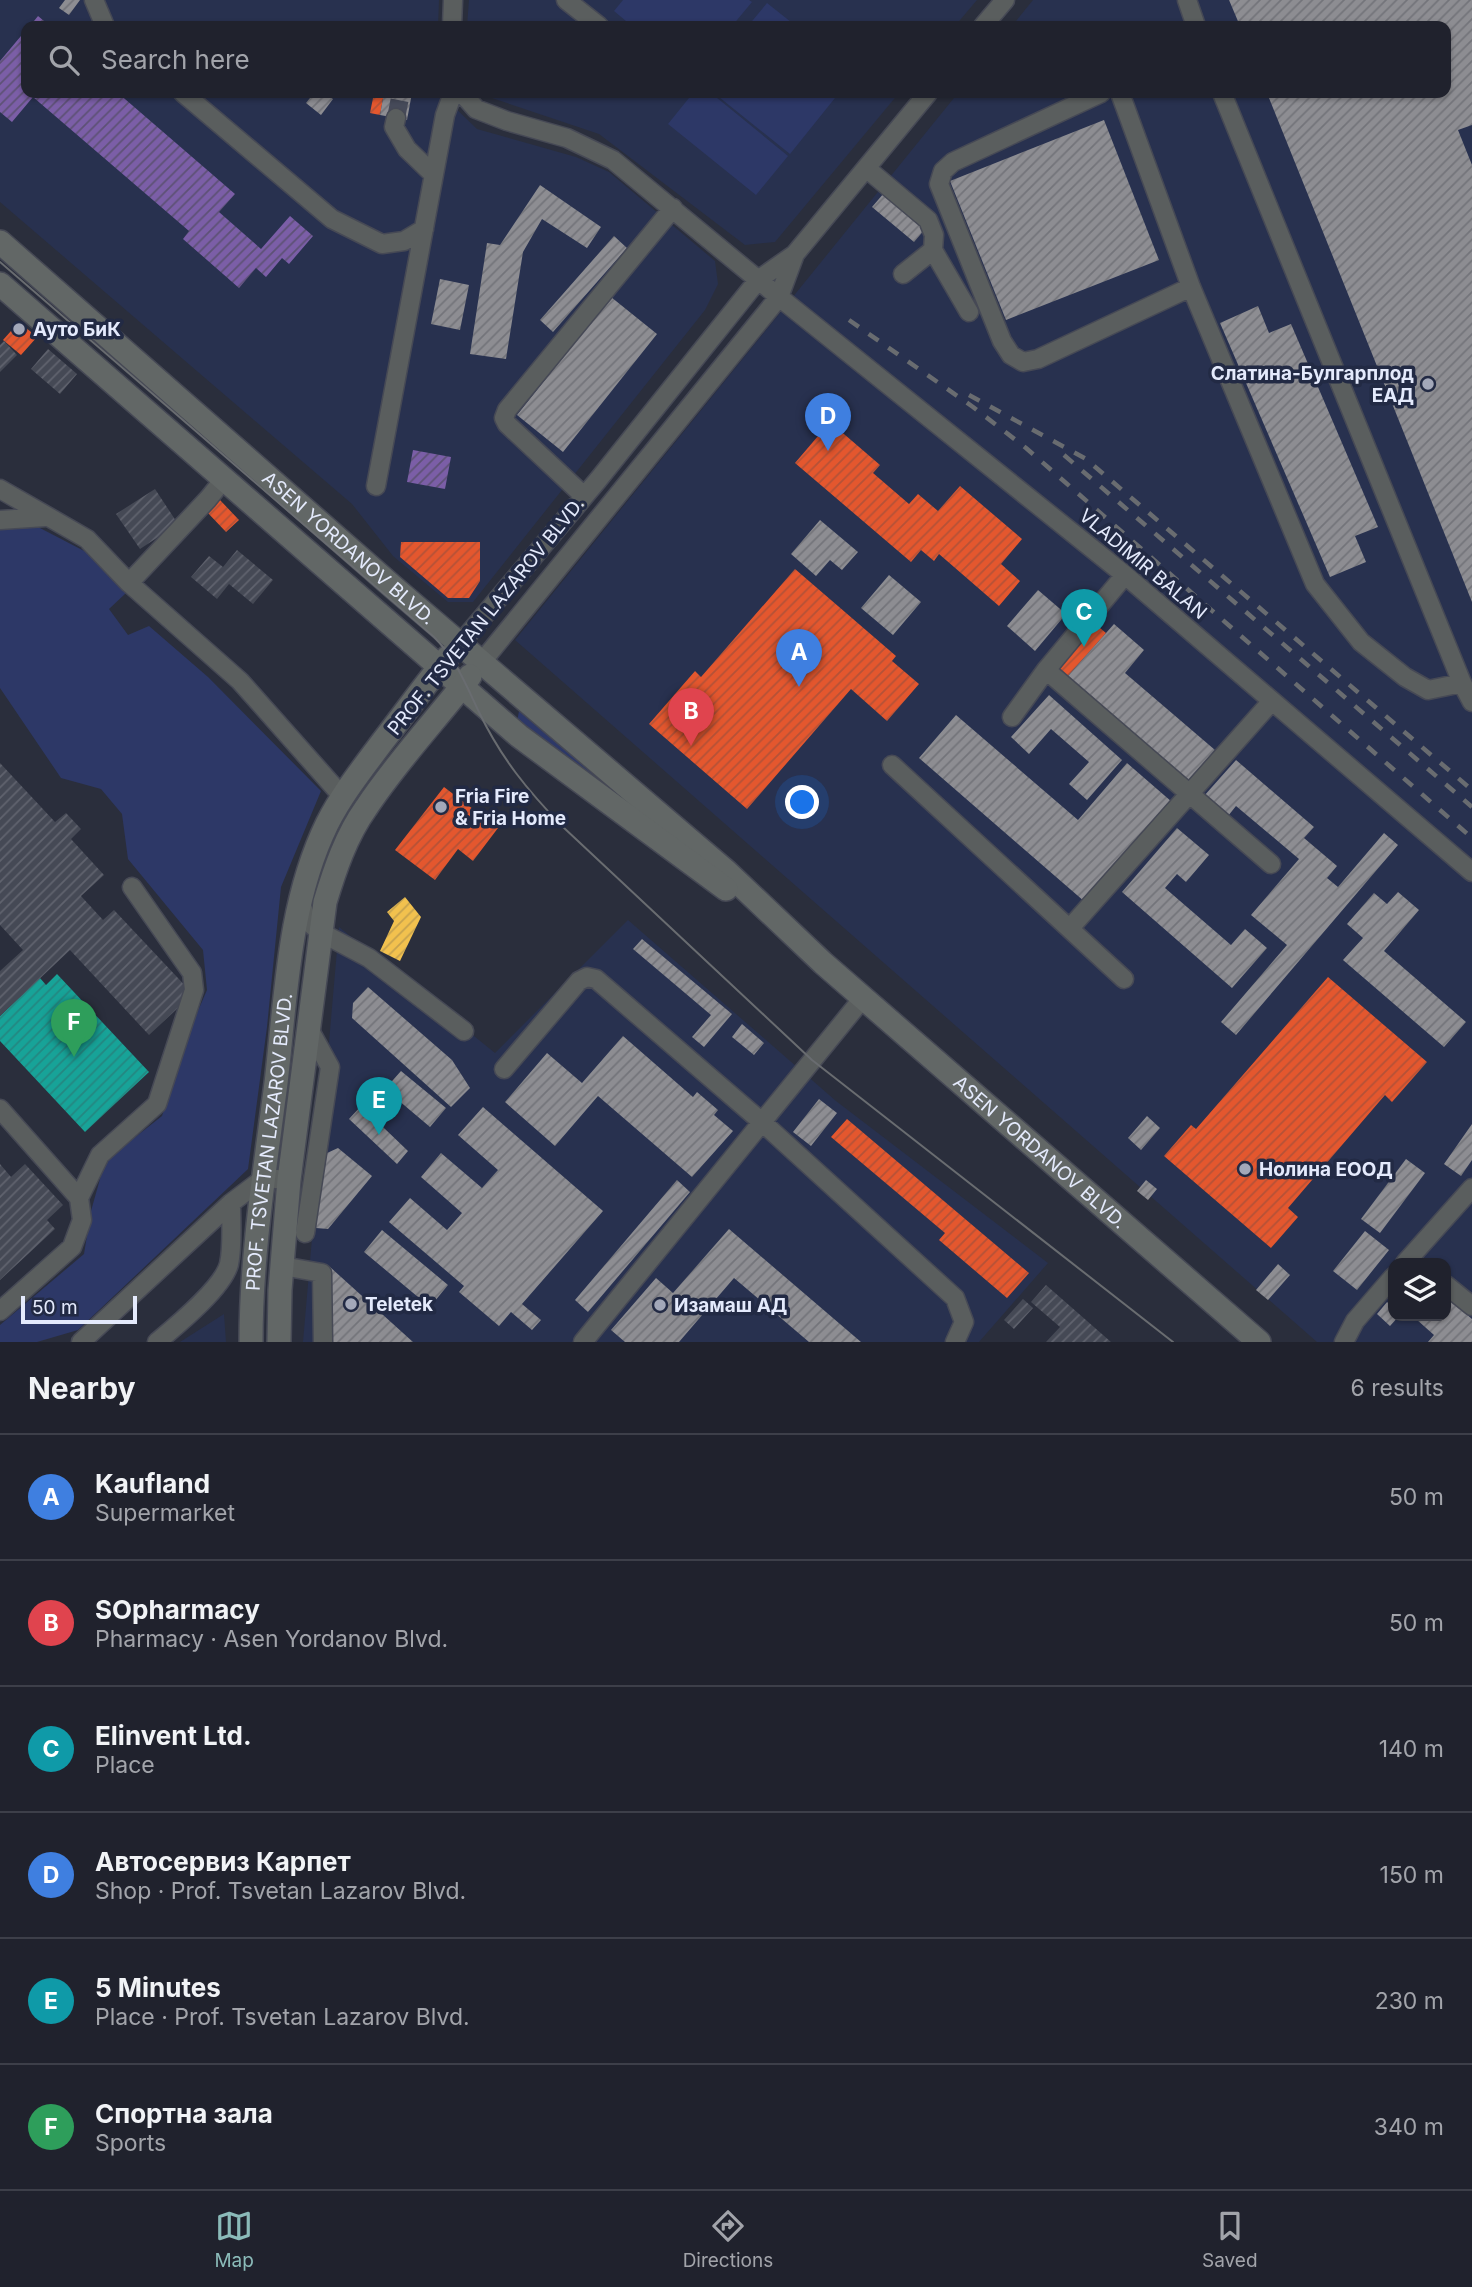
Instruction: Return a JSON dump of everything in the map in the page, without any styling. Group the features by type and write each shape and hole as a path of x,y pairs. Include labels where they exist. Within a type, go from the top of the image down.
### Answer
{"main road":[{"name":"ASEN YORDANOV BLVD.","path":"0,242 481,663 727,872 823,963 1259,1342"},
{"name":"ASEN YORDANOV BLVD.","path":"0,284 519,736 823,963"},
{"name":"PROF. TSVETAN LAZAROV BLVD.","path":"251,1342 251,1288 292,947 312,862 326,826 342,796 460,644"},
{"name":"PROF. TSVETAN LAZAROV BLVD.","path":"279,1342 289,1180 325,902 335,870 360,817 481,663"}],"street":[{"path":"94,0 103,21"},
{"path":"437,0 452,13"},
{"path":"566,0 593,21"},
{"path":"987,21 1005,0"},
{"path":"1187,0 1194,21"},
{"path":"189,98 332,219 382,244 404,241 424,229"},
{"path":"376,486 445,115 451,98"},
{"path":"466,98 476,109 566,138 613,160 758,280"},
{"path":"795,254 924,98"},
{"path":"1090,98 953,162 943,171 939,184 1002,341 1011,355 1023,362 1038,359 1191,287"},
{"path":"1122,98 1191,287 1315,584 1362,642 1405,677 1428,690 1462,683"},
{"path":"1225,98 1472,702"},
{"path":"396,118 394,127 407,149 434,175"},
{"path":"866,168 928,220 934,235 933,250 969,312"},
{"path":"584,496 507,424 504,418 507,410 673,208"},
{"path":"903,274 933,250"},
{"name":"PROF. TSVETAN LAZAROV BLVD.","path":"460,644 584,496 758,280 795,254"},
{"name":"PROF. TSVETAN LAZAROV BLVD.","path":"481,663 779,297 795,254"},
{"name":"VLADIMIR BALAN","path":"758,280 1125,575 1472,872"},
{"path":"129,583 224,479"},
{"path":"0,489 87,539 129,583 240,681 342,796"},
{"path":"0,520 46,517"},
{"path":"1012,718 1046,670 1125,575"},
{"path":"1046,670 1271,864"},
{"path":"1070,928 1272,701"},
{"path":"892,765 1124,979"},
{"path":"0,1311 72,1247 82,1220 79,1198 100,1155 157,1104 194,990 192,972 132,887"},
{"path":"301,903 307,920 320,932 369,958 464,1031"},
{"path":"504,1069 579,981 592,977 763,1123 955,1298 964,1322 956,1342"},
{"path":"583,1342 863,998"},
{"path":"305,1233 330,1068 308,1027"},
{"path":"0,1110 79,1198"},
{"path":"81,1342 232,1203 264,1178 289,1180"},
{"path":"1414,1258 1472,1188"},
{"path":"157,1342 198,1305 229,1266 232,1203"},
{"path":"282,1266 322,1273 323,1342"},
{"path":"1345,1342 1356,1321 1388,1283"},
{"path":"1451,1289 1472,1306"}],"shaded area":[{"path":"0,0 439,0 438,21 21,21 21,98 445,98 477,129 576,157 609,172 715,261 718,284 705,310 473,602 448,602 393,556 352,504 0,202"},
{"path":"469,0 977,0 959,21 467,21"},
{"path":"623,0 752,2 736,21 626,21 614,11"},
{"path":"1033,0 1472,0 1472,1342 1317,1342 515,640 954,98 1451,98 1451,21 1016,21"},
{"path":"767,3 790,21 752,21"},
{"path":"492,98 895,98 775,242 745,245 599,134"},
{"path":"689,98 717,98 788,156 756,195 668,124"},
{"path":"720,98 835,98 790,154"},
{"path":"0,528 40,528 88,553 126,593 109,609 128,635 149,626 208,677 321,791 281,887 267,1027 248,1169 78,1330 37,1342 0,1342 0,1325 84,1254 91,1211 105,1161 162,1116 190,1029 207,990 203,950 128,859 122,814 101,789 61,778 0,688"},
{"path":"519,711 658,824 704,862 517,722"},
{"path":"628,920 836,1101 1048,1263 979,1342 303,1342 339,927 495,1053"},
{"path":"224,1314 226,1342 180,1342"}],"building: Homes":[{"path":"405,897 421,917 400,961 380,951 394,921 387,912"}],"building: Shops":[{"path":"373,98 383,98 380,115 370,113"},
{"path":"19,322 37,337 21,355 3,340"},
{"path":"830,422 880,465 873,473 909,504 918,494 938,511 960,486 1022,539 1001,564 1020,581 999,606 939,554 934,561 921,550 911,562 795,463"},
{"path":"220,500 239,520 226,532 207,512"},
{"path":"401,542 480,542 480,581 469,598 448,598 400,557"},
{"path":"795,569 896,656 892,661 919,684 887,721 851,689 747,809 649,724 695,671 701,677"},
{"path":"1094,623 1106,633 1067,677 1058,669"},
{"path":"444,787 498,828 473,861 458,849 435,880 395,850"},
{"path":"1328,977 1427,1062 1392,1102 1385,1095 1288,1208 1298,1217 1271,1248 1164,1156 1191,1125 1196,1129"},
{"path":"847,1119 1029,1273 1007,1298 939,1240 945,1233 831,1137"}],"building: Offices":[{"path":"21,36 21,98 32,98 12,122 0,112 0,61"},
{"path":"34,98 124,98 235,194 219,212 261,249 290,216 313,236 289,264 282,258 266,277 256,268 239,288 183,239 189,231"},
{"path":"413,450 451,457 445,489 407,482"}],"building: Public":[{"path":"57,974 149,1072 85,1132 0,1041 0,1016 40,978 46,985"}],"building: Industry":[{"path":"65,0 80,0 69,15 59,8"},
{"name":"Слатина-Булгарплод ЕАД","path":"1229,0 1472,0 1472,125 1458,130 1472,165 1472,602 1269,98 1451,98 1451,21 1238,21"},
{"path":"310,98 333,99 321,115 306,103"},
{"path":"383,98 411,98 407,120 380,115"},
{"path":"1104,120 1159,260 1006,320 950,181"},
{"path":"540,185 601,227 587,248 542,219 523,252 506,359 470,354 487,243 500,245"},
{"path":"884,193 926,228 914,242 872,207"},
{"path":"614,236 627,248 553,332 540,320"},
{"path":"440,279 469,285 460,330 431,324"},
{"path":"611,297 657,334 563,452 517,415"},
{"path":"1258,306 1269,333 1291,324 1378,527 1355,536 1366,562 1330,577 1220,323"},
{"path":"820,520 858,552 842,570 830,560 816,576 791,554"},
{"path":"889,575 921,602 893,635 861,608"},
{"path":"1038,590 1066,614 1035,651 1007,626"},
{"path":"1114,624 1144,650 1125,673 1215,750 1188,781 1067,677"},
{"path":"1049,695 1122,760 1087,800 1069,784 1089,762 1051,729 1029,754 1011,737"},
{"path":"956,715 1078,820 1127,763 1172,802 1085,902 919,758"},
{"path":"1236,760 1314,827 1304,838 1337,866 1327,878 1338,887 1384,833 1398,845 1236,1035 1221,1022 1287,945 1251,915 1299,859 1236,806 1228,816 1204,796"},
{"path":"1177,828 1209,855 1186,882 1177,874 1165,888 1231,945 1245,929 1267,948 1232,988 1122,892"},
{"path":"1398,892 1419,910 1384,951 1466,1022 1444,1047 1343,960 1363,938 1347,924 1374,893 1387,904"},
{"path":"642,939 732,1014 704,1047 692,1037 711,1015 633,949"},
{"path":"368,987 452,1060 470,1088 451,1107 352,1018 353,1003"},
{"path":"742,1024 764,1043 754,1055 732,1037"},
{"path":"623,1036 693,1097 697,1092 718,1110 714,1115 733,1131 692,1177 598,1096 555,1146 505,1102 547,1053 582,1083"},
{"path":"401,1071 446,1108 430,1127 385,1089"},
{"path":"819,1099 837,1113 811,1146 793,1132"},
{"path":"361,1106 408,1151 397,1164 349,1119"},
{"path":"483,1107 603,1211 522,1304 541,1320 532,1330 511,1312 499,1326 459,1292 464,1286 389,1222 410,1198 447,1230 462,1213 421,1177 441,1153 482,1188 498,1170 458,1135"},
{"path":"1147,1116 1160,1128 1141,1150 1128,1138"},
{"path":"1472,1124 1472,1160 1461,1176 1444,1164"},
{"path":"338,1148 372,1176 328,1229 316,1228 319,1151 327,1153"},
{"path":"1406,1159 1425,1173 1380,1233 1361,1219"},
{"path":"677,1180 690,1192 588,1312 575,1300"},
{"path":"1146,1180 1157,1189 1148,1200 1137,1191"},
{"path":"729,1229 861,1342 809,1342 734,1278 679,1342 625,1342 611,1330 656,1278 673,1293"},
{"path":"382,1230 448,1285 430,1307 364,1252"},
{"path":"1365,1231 1389,1250 1357,1290 1333,1271"},
{"path":"1278,1264 1290,1275 1268,1300 1256,1290"},
{"name":"Teletek","path":"330,1267 413,1342 329,1342"},
{"path":"1451,1301 1472,1319 1472,1342 1428,1342 1434,1335 1418,1321 1451,1321"},
{"path":"1387,1302 1388,1321 1394,1321 1390,1326 1377,1314"}],"building: Other":[{"path":"4,341 17,355 0,372 0,345"},
{"path":"48,349 77,374 60,394 31,369"},
{"path":"155,489 178,524 140,549 116,514"},
{"path":"237,550 273,580 253,604 229,584 217,599 191,577 209,556 223,567"},
{"path":"0,763 55,822 66,813 81,829 71,839 104,875 81,896 103,920 114,910 193,994 149,1035 70,950 0,1016 0,971 23,950 0,925"},
{"path":"0,1164 11,1177 25,1164 63,1205 47,1220 55,1229 0,1280"},
{"path":"1046,1285 1111,1342 1046,1342 1060,1327 1031,1302"},
{"path":"1023,1299 1033,1308 1014,1329 1004,1320"}],"tunnel":[{"path":"396,118 400,98"}],"tram line":[{"path":"0,262 434,637 454,663 496,744 538,800 563,827 812,1060 1173,1342"}],"railway":[{"path":"849,320 973,407 1026,448 1472,838"},
{"path":"969,395 1086,459 1472,790"},
{"path":"1064,455 1472,807"}],"place":[{"name":"Ауто БиК","path":"19,329"},
{"name":"Слатина-Булгарплод ЕАД","path":"1428,384"},
{"name":"Автосервиз Карпет","path":"828,451"},
{"name":"Elinvent Ltd.","path":"1084,647"},
{"name":"Kaufland","path":"799,687"},
{"name":"SOpharmacy","path":"691,746"},
{"name":"Fria Fire & Fria Home","path":"441,807"},
{"name":"Спортна зала","path":"74,1057"},
{"name":"5 Minutes","path":"379,1135"},
{"name":"Нолина ЕООД","path":"1245,1169"},
{"name":"Teletek","path":"351,1304"},
{"name":"Изамаш АД","path":"660,1305"}]}
